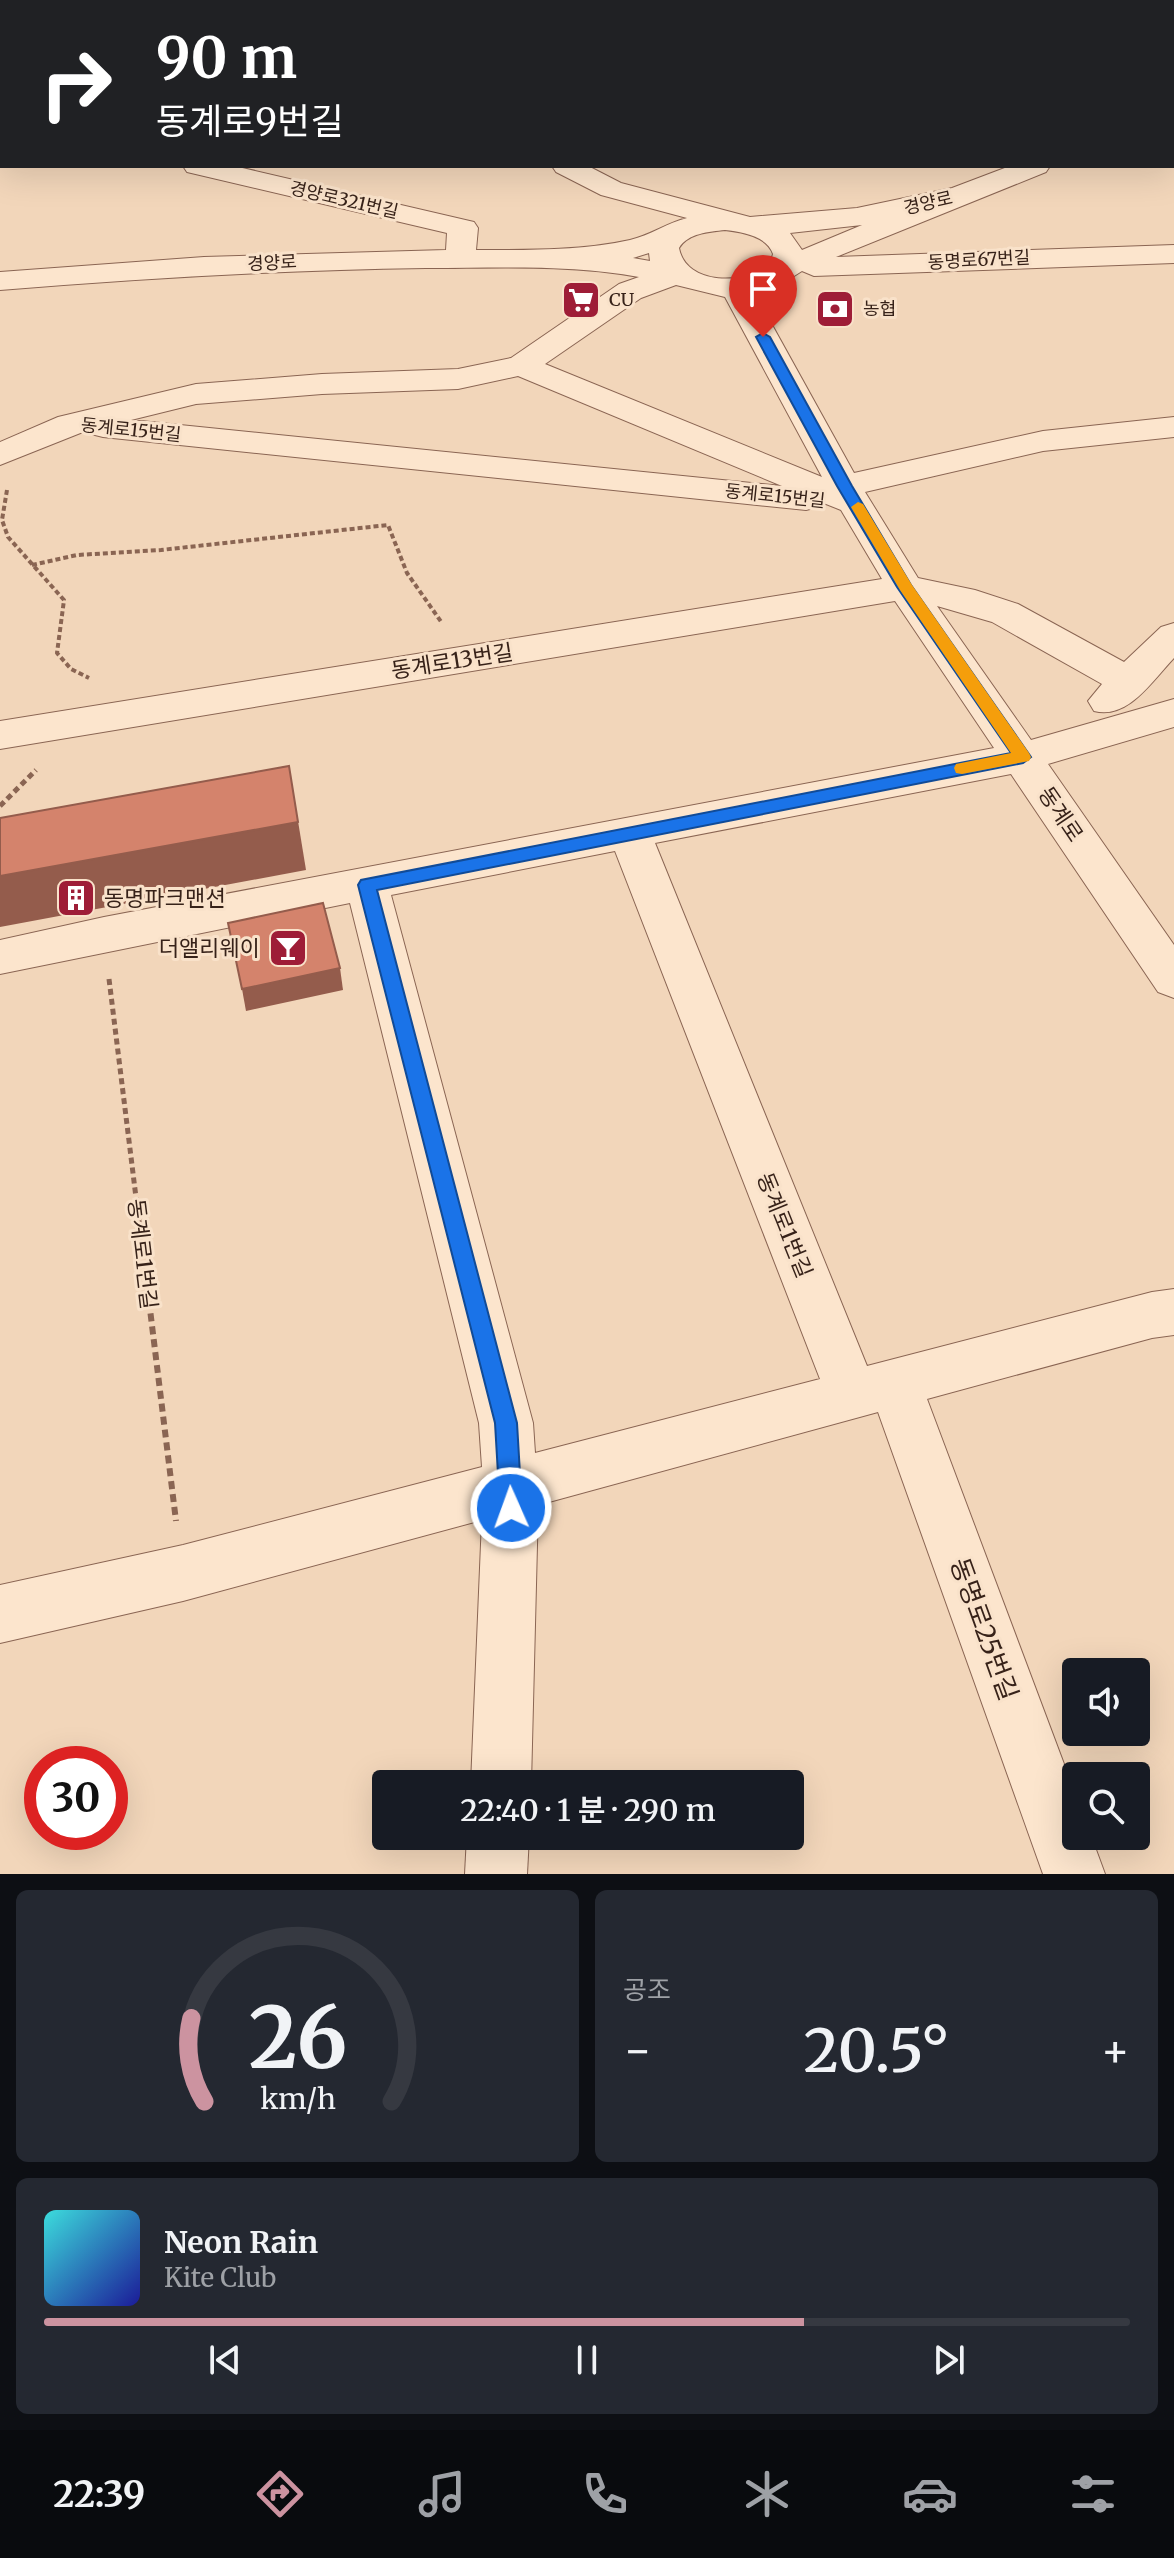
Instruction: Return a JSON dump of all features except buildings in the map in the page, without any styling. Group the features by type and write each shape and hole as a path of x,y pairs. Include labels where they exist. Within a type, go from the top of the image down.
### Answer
{"street":[{"name":"경양로321번길","path":"206,168 463,228 460,258"},
{"path":"570,168 611,189 747,224 779,239 786,248 788,258 783,268"},
{"name":"경양로","path":"0,281 160,269 361,259 460,258 545,259 622,265 676,275 710,287 736,288 765,281 783,268 1031,168"},
{"path":"521,366 630,291 676,275 662,256 662,247 669,238 611,189"},
{"name":"경양로","path":"545,259 632,249 669,238 700,223 786,226 841,221 961,195"},
{"name":"동명로67번길","path":"783,268 1174,254"},
{"name":"동계로","path":"736,288 850,495 905,587 1174,980"},
{"name":"동계로15번길","path":"3,444 70,424 196,394 322,384 458,379 521,366 850,495"},
{"name":"동계로15번길","path":"70,424 850,495"},
{"path":"850,495 1043,441 1174,427"},
{"path":"905,587 975,602 1005,613 1130,682"},
{"name":"동계로13번길","path":"0,735 905,587"},
{"path":"1023,757 1115,697 1174,636"},
{"path":"0,957 104,934 1023,757 1174,713"},
{"name":"동계로1번길","path":"629,832 874,1390"},
{"path":"367,885 506,1423 511,1484 511,1557 502,1770"},
{"path":"0,1614 183,1573 1152,1315 1174,1312"},
{"name":"동명로25번길","path":"874,1390 1074,1874"},
{"path":"496,1874 497,1850"}],"path":[{"path":"3,444 2,520 8,537 64,600 65,611 56,641 62,664 104,685 110,717"},
{"path":"32,565 77,555 161,550 388,525 407,573 434,607 448,634 456,660"},
{"name":"동계로1번길","path":"104,934 183,1573"}],"slow traffic":[{"path":"858,507 905,587 1023,757 962,768"}],"place":[{"name":"CU","path":"581,300"},
{"name":"농협","path":"835,309"},
{"name":"동명파크맨션","path":"76,898"},
{"name":"더앨리웨이","path":"288,948"}],"route":[{"path":"511,1508 506,1423 367,885 1023,757 905,587 844,486 763,337"}]}
